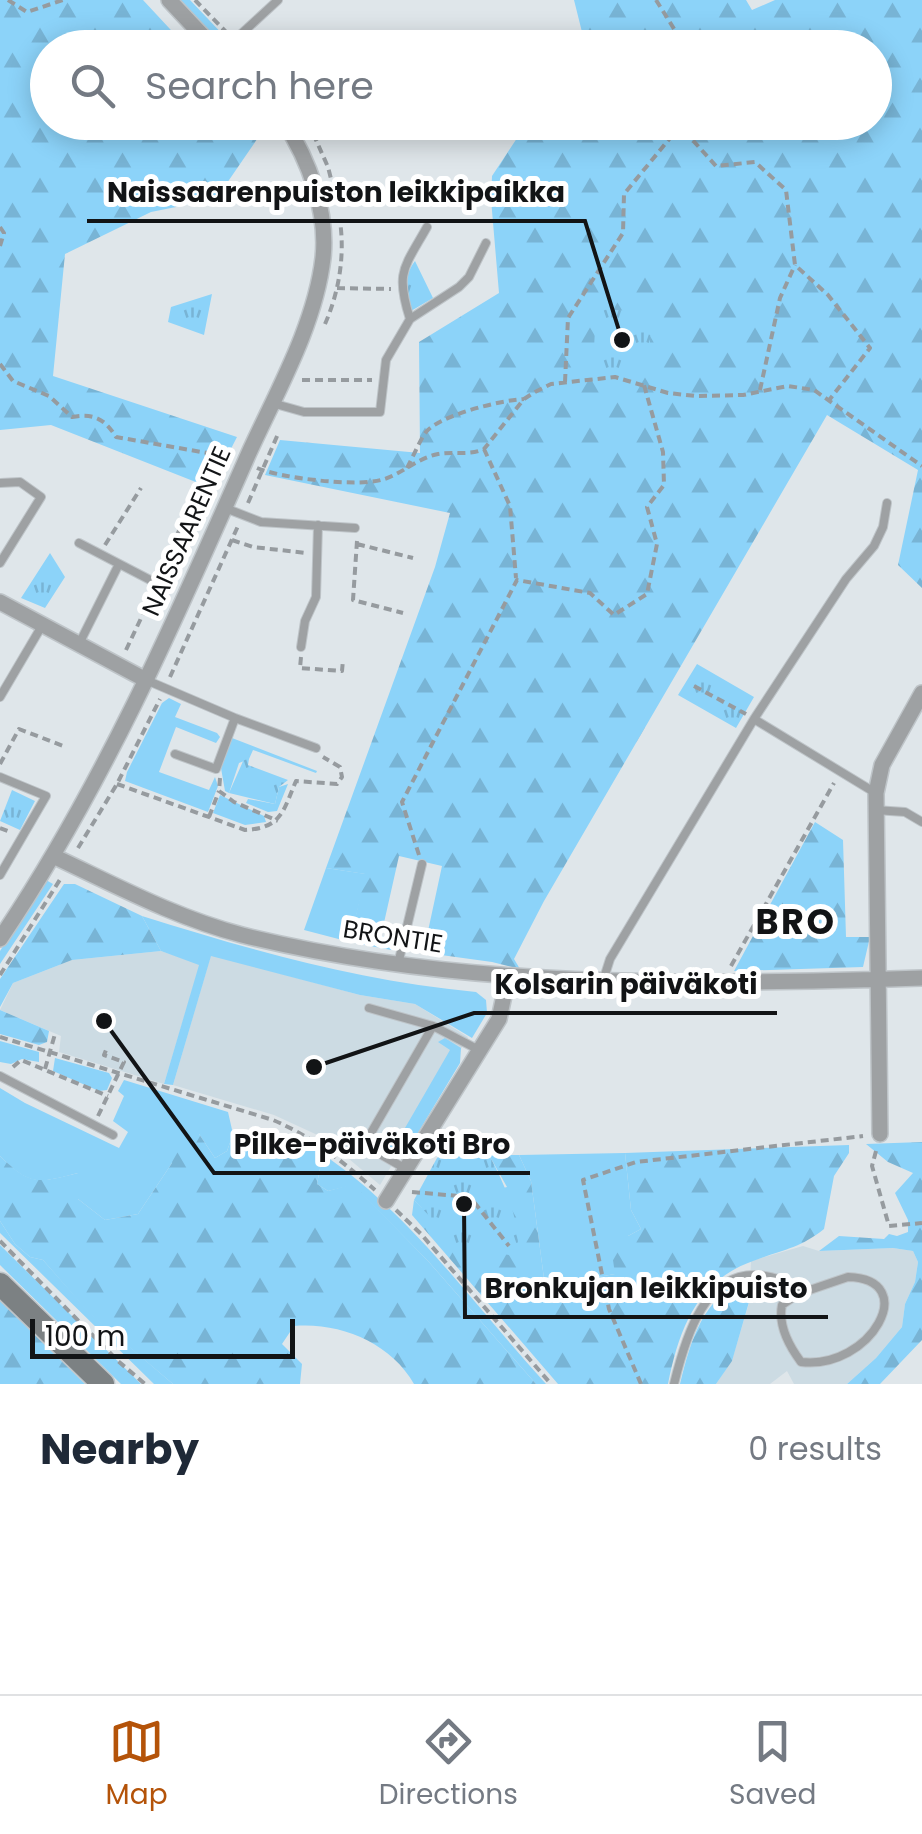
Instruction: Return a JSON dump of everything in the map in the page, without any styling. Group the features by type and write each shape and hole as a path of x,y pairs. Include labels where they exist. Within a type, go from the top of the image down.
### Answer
{"main road":[{"path":"0,1284 102,1384"}],"street":[{"path":"169,0 197,30"},
{"name":"NAISSAARENTIE","path":"0,939 110,756 312,308 324,254 317,197 295,140"},
{"path":"0,602 146,680"},
{"path":"880,1134 875,802 882,765 920,700"},
{"name":"BRONTIE","path":"53,856 157,906 240,934 398,964 508,977 604,981 922,978"},
{"path":"386,1201 502,1010 508,977"}],"lane":[{"path":"245,30 278,0"},
{"path":"410,319 401,290 402,273 428,227"},
{"path":"272,403 304,412 380,412 386,360 410,319 459,287 469,277 486,243"},
{"path":"0,482 20,482 41,497 0,563"},
{"path":"604,981 610,959 754,719 846,579 874,546 883,527 887,503"},
{"path":"225,508 261,522 354,528"},
{"path":"302,647 305,622 316,597 318,525"},
{"path":"79,543 156,582"},
{"path":"80,644 119,564"},
{"path":"0,697 43,624"},
{"path":"146,680 316,748"},
{"path":"175,754 216,770 235,718"},
{"path":"754,719 840,772 875,802 922,822"},
{"path":"0,777 46,796 0,875"},
{"path":"398,964 422,864"},
{"path":"369,1008 433,1026 479,1050"},
{"path":"406,1169 364,1145 433,1026"},
{"path":"2,1077 114,1135"},
{"path":"674,1384 690,1328 712,1294 726,1282 744,1275 769,1276 785,1282 798,1294"},
{"path":"848,1277 869,1278 882,1284 887,1307 878,1332 862,1347 830,1361 800,1362 790,1347 780,1315 782,1305 798,1294 848,1277"}],"path":[{"path":"8,0 26,12 63,0"},
{"path":"196,0 224,30"},
{"path":"656,0 675,30"},
{"path":"565,382 568,318 623,233 624,194 668,140"},
{"path":"694,140 716,166 755,162 786,190 795,265 780,298 760,392"},
{"path":"0,228 4,233 0,246"},
{"path":"795,265 828,295 870,348 830,400"},
{"path":"337,288 401,290"},
{"path":"0,364 13,380 48,396 72,417 89,414 108,424 116,437 234,457 224,479 207,454"},
{"path":"407,468 426,432 434,426 479,408 524,399 551,384 615,377 696,396 802,386 830,400 922,466"},
{"path":"302,380 382,380"},
{"path":"516,580 590,593 614,614 648,594 657,544 647,507 664,485 663,452 644,385"},
{"path":"262,471 364,483 382,480 438,454 484,449 524,399"},
{"path":"422,864 402,802 516,580 510,506 484,449"},
{"path":"100,554 142,488"},
{"path":"125,653 191,503"},
{"path":"354,528 357,544 353,600 402,613"},
{"path":"232,540 253,547 317,554"},
{"path":"357,544 413,558"},
{"path":"302,647 300,668 342,672 342,660"},
{"path":"694,686 754,719"},
{"path":"0,764 18,729 66,748"},
{"path":"116,784 246,830 264,829 278,820 296,781 336,784 342,777 340,767 304,743"},
{"path":"209,817 222,781 216,770"},
{"path":"728,981 729,970 840,772"},
{"path":"219,791 234,802 278,820"},
{"path":"0,974 63,876"},
{"path":"45,1069 55,1034"},
{"path":"0,1038 120,1072 141,1083 237,1107 302,1132 343,1161 422,1234 551,1384"},
{"path":"94,1125 124,1062 104,1055 106,1050"},
{"path":"2,1077 21,1060 108,1096"},
{"path":"642,1384 609,1309 583,1180 636,1162 880,1134 872,1166 889,1226 922,1223"},
{"path":"396,1184 407,1192 470,1197 509,1246"},
{"path":"0,1241 145,1384"}],"shaded area":[{"path":"161,951 200,964 164,1084 59,1052 61,1036 0,1010 13,983 72,960"},
{"path":"211,955 360,995 415,1004 468,1037 380,1185 324,1138 274,1115 173,1085"},
{"path":"803,1246 819,1251 913,1251 918,1262 902,1327 847,1384 794,1384 787,1371 770,1384 716,1384 732,1360 749,1303 751,1261"}],"green space":[{"path":"0,0 143,0 171,30 30,30 30,140 256,140 216,199 151,212 65,254 53,376 237,437 211,488 51,425 0,430"},
{"path":"177,0 190,0 218,30 206,30"},
{"path":"574,0 746,0 752,10 775,0 922,0 922,588 898,565 918,470 827,415 544,901 514,959 520,969 412,951 411,943 425,945 442,866 399,856 381,936 395,939 391,950 350,942 365,874 326,868 435,567 450,513 265,475 280,440 420,453 419,342 499,293 492,176 516,140 892,140 892,30 582,30"},
{"path":"415,261 433,298 411,311 407,285"},
{"path":"212,294 204,335 168,322 171,307"},
{"path":"596,309 651,312 649,371 593,368"},
{"path":"50,553 65,577 45,608 21,598"},
{"path":"697,664 754,697 736,728 678,695"},
{"path":"169,698 181,704 175,717 220,737 216,743 176,727 159,772 209,790 215,777 218,786 208,812 125,781 162,703"},
{"path":"232,738 317,771 253,750 249,759 239,763 229,793 225,791 221,768"},
{"path":"244,759 249,759 248,765 288,780 279,787 275,804 229,793"},
{"path":"288,784 277,811 268,812 246,803 248,799 275,804 279,787"},
{"path":"12,790 35,801 20,830 0,821"},
{"path":"220,795 264,816 266,822 245,825 213,813"},
{"path":"815,822 843,840 846,937 870,937 863,967 734,971"},
{"path":"326,868 366,874 350,942 304,930"},
{"path":"46,880 53,884 0,964 0,951"},
{"path":"64,884 75,884 142,916 161,951 72,960 13,983 0,1007 0,979"},
{"path":"142,916 307,963 476,992 486,1000 487,1013 472,1038 415,1004 360,995 211,956 173,1085 164,1084 199,965 161,951"},
{"path":"0,1010 49,1031 47,1042 39,1045 0,1034"},
{"path":"445,1038 461,1048 460,1063 404,1156 397,1157 383,1150 381,1140 394,1147 450,1050 438,1042"},
{"path":"0,1041 39,1052 39,1062 0,1062"},
{"path":"55,1058 109,1073 112,1078 107,1090 99,1091 53,1071"},
{"path":"124,1080 228,1112 233,1134 227,1151 215,1158 199,1134 172,1163 138,1214 105,1220 78,1199 78,1173 36,1180 20,1173 0,1156 0,1088 119,1148 128,1132 113,1121 124,1096 118,1091"},
{"path":"187,1130 199,1134 215,1158 227,1151 233,1134 259,1132 315,1149 321,1163 317,1184 328,1191 353,1184 428,1261 536,1384 414,1384 392,1357 363,1338 329,1328 294,1326 282,1344 302,1364 300,1384 173,1384 89,1313 43,1260 30,1257 15,1244 0,1221 0,1156 20,1173 36,1180 78,1173 78,1199 105,1220 138,1214 172,1163 174,1137"},
{"path":"922,1142 922,1340 880,1384 847,1384 902,1327 918,1262 913,1251 893,1248 819,1251 839,1236 884,1239 889,1234 908,1232 908,1220 895,1193 913,1173 888,1162 866,1144"},
{"path":"849,1145 849,1153 834,1176 824,1229 798,1245 753,1261 717,1281 693,1310 678,1345 668,1384 558,1384 412,1215 414,1200 422,1208 507,1187 489,1155 519,1155 531,1181 545,1286 615,1274 609,1232 628,1236 641,1229 631,1210 625,1153"},
{"path":"315,1149 349,1173 409,1228 546,1384 536,1384 428,1261 353,1185 328,1191 317,1184 321,1163"},
{"path":"447,1150 489,1155 511,1204 518,1257 456,1244 414,1200 437,1158"},
{"path":"625,1153 631,1210 641,1229 628,1236 615,1274 545,1286 531,1181 519,1155"},
{"path":"0,1221 15,1244 30,1257 43,1260 90,1313 173,1384 154,1384 0,1233"},
{"path":"0,1245 141,1384 121,1384 0,1265"},
{"path":"749,1279 749,1302 732,1361 716,1384 680,1384 701,1321 720,1296"},
{"path":"0,1301 85,1384 0,1384"}],"place":[{"name":"Naissaarenpuiston leikkipaikka","path":"622,340"},
{"name":"Pilke-päiväkoti Bro","path":"104,1021"},
{"name":"Kolsarin päiväkoti","path":"314,1067"},
{"name":"Bronkujan leikkipuisto","path":"464,1204"}],"district":[{"name":"BRO","path":"796,922"}]}
